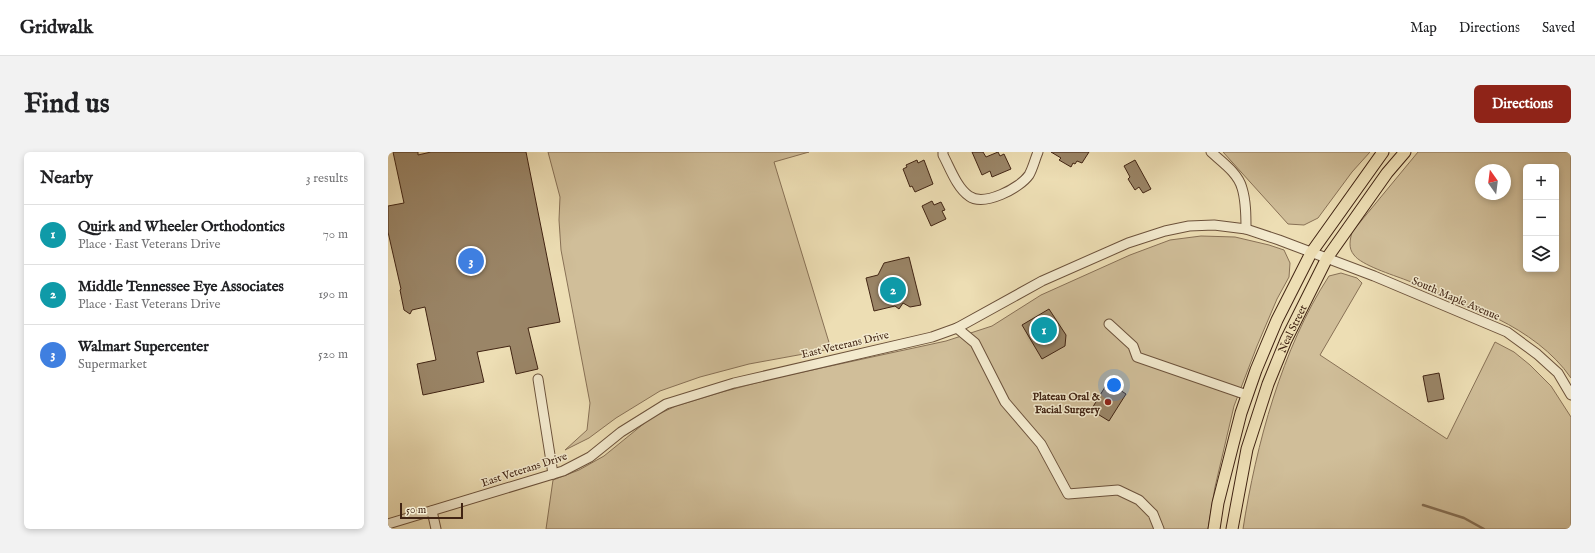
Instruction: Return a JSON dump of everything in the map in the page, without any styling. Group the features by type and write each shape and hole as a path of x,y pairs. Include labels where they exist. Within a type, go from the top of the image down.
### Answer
{"main road":[{"name":"Neal Street","path":"1214,529 1218,503 1228,462 1247,395 1277,320 1311,253 1351,194 1383,152"},
{"name":"Neal Street","path":"1232,529 1247,449 1268,384 1286,340 1326,258 1387,173 1405,152"}],"street":[{"path":"943,152 943,155 962,189 970,197 989,200 1016,187 1029,175 1038,152"},
{"path":"1211,152 1232,171 1242,186 1245,204 1246,229"},
{"name":"East Veterans Drive","path":"388,524 563,471 590,457 627,428 666,404 734,383 932,337 957,328 1042,281 1128,243 1165,231 1189,226 1214,225 1246,229 1311,253"},
{"name":"South Maple Avenue","path":"1311,253 1374,276 1507,332 1537,354 1558,373 1571,394"},
{"path":"1109,324 1133,346 1137,357 1247,395"},
{"path":"957,328 974,343 1005,402 1041,444 1068,494 1118,490 1139,500 1153,514 1159,529"},
{"path":"538,379 553,474"},
{"path":"432,511 436,529"}],"shaded area":[{"path":"548,152 809,152 774,162 831,349 749,364 700,377 660,391 616,418 589,438 565,450 587,430 590,403 561,250 559,220 560,197"},
{"path":"1223,152 1370,152 1352,172 1318,218 1304,225 1288,224"},
{"path":"1418,152 1571,152 1571,378 1556,360 1529,337 1494,317 1464,306 1363,262 1352,252 1350,241 1352,232"},
{"path":"1201,236 1235,237 1269,245 1284,250 1290,263 1289,277 1277,299 1234,406 1215,487 1208,529 546,529 553,480 579,470 604,456 652,417 676,406 775,378 946,341 992,326 1041,295 1130,255 1170,240"},
{"path":"1341,273 1357,278 1362,283 1320,355 1447,439 1495,342 1514,352 1530,365 1551,386 1571,417 1571,529 1243,529 1255,464 1273,398 1285,366 1312,304 1329,276"}],"building":[{"path":"393,152 418,152 418,155 431,152 526,152 560,322 528,328 538,369 516,374 510,346 477,352 484,382 423,395 417,364 436,360 425,307 412,310 410,314 404,310 401,289 388,232 388,206 404,203"},
{"path":"972,152 983,152 986,157 998,152 1000,156 1004,154 1011,169 992,177 990,171 982,175"},
{"path":"1051,152 1089,152 1082,163 1077,161 1075,164 1073,163 1071,167 1059,160 1061,158"},
{"path":"917,160 918,163 924,160 933,184 915,192 912,186 910,187 903,169 907,167 906,165"},
{"path":"1135,160 1151,189 1143,193 1139,187 1135,190 1128,179 1130,177 1124,166"},
{"path":"932,201 934,205 941,202 945,210 942,211 946,219 931,226 922,206"},
{"path":"909,257 921,305 910,307 903,303 899,309 895,306 874,311 866,278 878,275 884,263"},
{"path":"1049,309 1066,335 1065,346 1042,359 1022,325"},
{"path":"1439,373 1444,399 1428,402 1423,376"},
{"name":"Plateau Oral & Facial Surgery","path":"1108,382 1126,394 1109,421 1091,410"}],"waterway":[{"path":"1423,505 1464,518 1484,529"}],"place":[{"name":"Walmart Supercenter","path":"471,261"},
{"name":"Middle Tennessee Eye Associates","path":"893,290"},
{"name":"Quirk and Wheeler Orthodontics","path":"1044,330"},
{"name":"Plateau Oral & Facial Surgery","path":"1108,402"}]}
